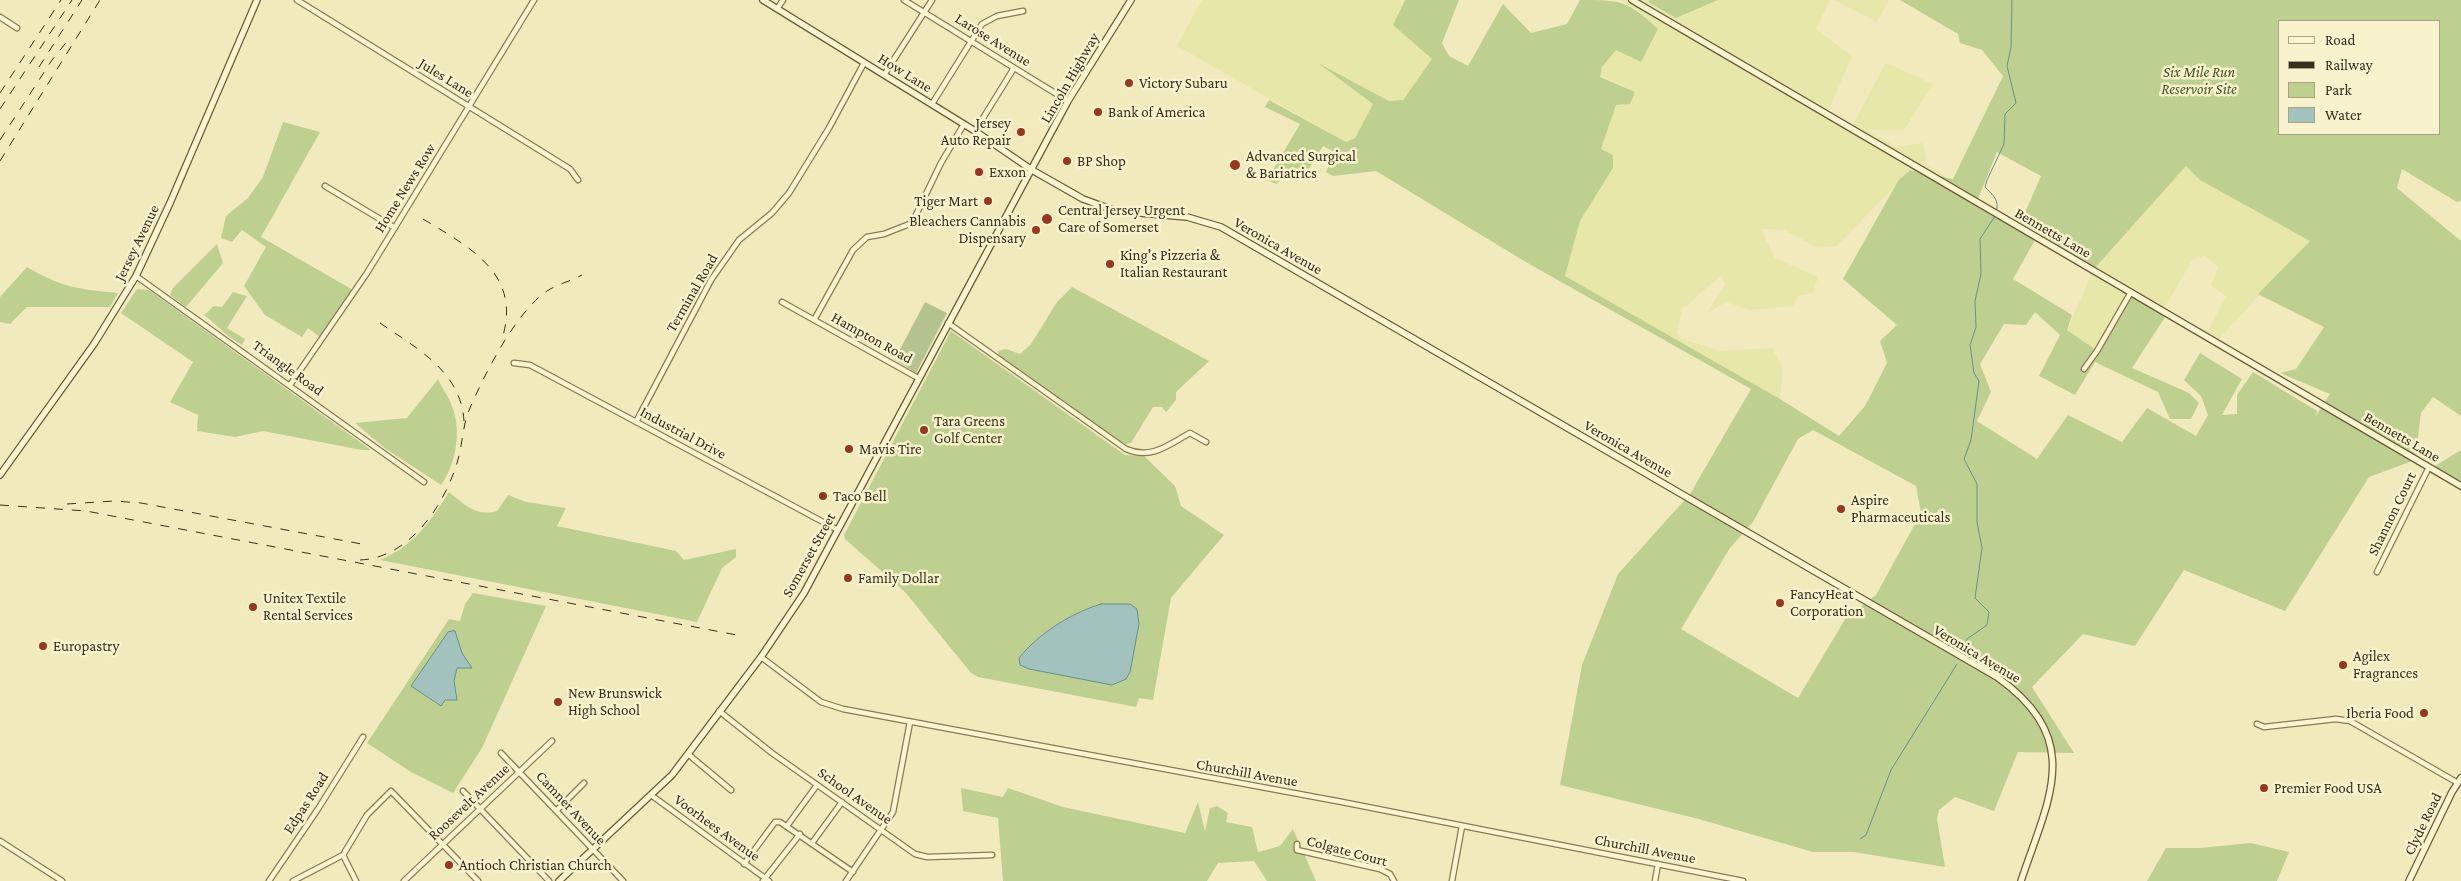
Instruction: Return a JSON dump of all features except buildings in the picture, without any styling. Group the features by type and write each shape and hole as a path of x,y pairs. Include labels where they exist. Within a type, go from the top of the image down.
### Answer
{"street":[{"name":"Jersey Avenue","path":"0,475 94,344 136,276 170,203 257,0"},
{"name":"Jules Lane","path":"297,0 570,169 578,180"},
{"name":"Home News Row","path":"290,386 395,228 534,0"},
{"name":"How Lane","path":"763,0 964,124 1032,170"},
{"path":"777,9 783,0"},
{"name":"Larose Avenue","path":"904,0 1068,101"},
{"path":"884,75 932,0"},
{"name":"Lincoln Highway","path":"1032,170 1068,101 1131,0"},
{"name":"Bennetts Lane","path":"1632,0 2461,486"},
{"path":"932,104 984,22 997,16 1022,11"},
{"path":"0,17 17,28"},
{"name":"Terminal Road","path":"636,422 711,280 739,240 772,213 789,193 829,128 864,63"},
{"path":"975,131 1014,68"},
{"name":"Hampton Road","path":"814,320 853,250 867,237 884,234 912,223 941,163 964,124"},
{"name":"Somerset Street","path":"559,881 651,795 689,754 719,710 761,657 804,593 918,378 1032,170"},
{"name":"Veronica Avenue","path":"1032,170 1107,209 1187,218 1221,227 1997,677 2016,691 2039,717 2051,746 2054,767 2050,794 2020,881"},
{"path":"326,186 395,228"},
{"name":"Triangle Road","path":"136,276 424,482"},
{"path":"2084,368 2097,351 2131,292"},
{"name":"Hampton Road","path":"782,302 918,378"},
{"path":"948,323 1126,449 1133,452 1154,453 1190,433 1206,442"},
{"name":"Industrial Drive","path":"514,363 530,365 838,530"},
{"name":"Shannon Court","path":"2377,572 2429,467"},
{"name":"Churchill Avenue","path":"761,657 817,699 830,706 1743,881"},
{"name":"School Avenue","path":"719,710 816,785 915,854 927,857 992,855"},
{"path":"2257,724 2264,727 2336,718 2350,721 2460,780"},
{"path":"846,881 893,812 897,799 910,722"},
{"name":"Edpas Road","path":"269,881 318,809 363,737"},
{"name":"Roosevelt Avenue","path":"404,881 552,741"},
{"name":"Camner Avenue","path":"501,753 557,810 622,881"},
{"path":"689,754 731,790"},
{"name":"Clyde Road","path":"2410,881 2460,780"},
{"path":"557,810 584,783"},
{"path":"787,826 816,785"},
{"path":"293,881 343,855 366,815 391,791 478,881"},
{"path":"463,791 549,881"},
{"name":"Voorhees Avenue","path":"651,795 766,880"},
{"path":"812,843 842,802"},
{"path":"744,864 775,822 780,822 800,834 852,872"},
{"path":"1452,881 1462,826"},
{"path":"766,880 800,834"},
{"path":"0,842 62,881"},
{"name":"Colgate Court","path":"1296,844 1297,850 1380,869 1390,874 1394,881"},
{"path":"343,855 356,881"},
{"path":"1655,881 1658,864"}],"green space":[{"path":"1202,0 1400,0 1402,6 1393,25 1432,59 1403,100 1389,101 1322,66 1373,104 1355,138 1346,142 1177,46"},
{"name":"Six Mile Run Reservoir Site","path":"1405,0 1459,0 1442,43 1449,56 1468,66 1503,4 1531,33 1567,24 1580,0 1606,0 1623,4 1639,12 1658,29 1641,62 1616,50 1602,67 1600,77 1635,92 1630,104 1616,105 1601,149 1613,155 1613,168 1580,221 1565,276 1780,399 1839,436 1865,406 1887,363 1880,341 1897,325 1843,279 1898,181 1910,170 1953,179 2003,76 1982,50 1960,43 1958,34 1900,0 2461,0 2461,201 2457,202 2402,169 2397,188 2461,241 2461,416 2433,397 2421,413 2415,460 2369,477 2285,611 2184,570 2135,646 2083,634 2032,687 2074,753 2018,752 1994,811 1955,797 1939,810 1937,819 1945,867 1854,852 1813,852 1695,818 1560,785 1582,665 1618,574 1690,494 1751,389 1524,261 1376,171 1333,176 1326,172 1335,152 1323,146 1306,174 1294,168 1276,184 1267,180 1300,124 1265,107 1269,100 1346,142 1355,138 1373,104 1318,63 1389,101 1403,100 1432,59 1393,25","holes":["1997,152 2041,176 2021,222 2095,268 2186,166 2200,180 2310,241 2258,294 2324,327 2296,369 2280,373 2330,394 2315,417 2317,411 2253,372 2237,395 2237,414 2222,415 2242,379 2200,353 2184,380 2201,396 2208,415 2196,436 2147,408 2122,442 2068,415 2037,459 1977,421 1991,392 1980,364 2004,324 2026,325 2035,312 2060,335 2039,376 2075,395 2095,362 2158,392 2170,419 2191,419 2199,403 2189,393 2132,368 2167,314 2129,292 2096,350 2067,330 2072,315 2013,279 2035,240 1975,206","1813,430 1916,486 1921,513 1876,595 1860,607 1850,611 1798,698 1681,629 1730,548 1753,522 1798,439"]},
{"path":"1621,0 1650,0 1648,2 1676,18 1718,0 1830,0 1816,29 1852,56 1826,116 1850,130 1886,63 1933,84 1904,130 1868,130 1896,147 1923,143 1927,165 1953,180 1910,170 1837,246 1818,248 1784,230 1761,229 1775,258 1818,277 1813,293 1798,296 1793,306 1750,310 1726,302 1707,313 1725,284 1722,275 1682,309 1677,334 1686,340 1720,351 1772,348 1783,369 1780,399 1565,276 1580,221 1613,168 1601,149 1616,105 1630,104 1635,92 1600,76 1602,67 1641,12"},
{"path":"1650,0 1718,0 1676,18 1648,2"},
{"path":"1834,0 1889,0 1877,22"},
{"path":"283,122 320,132 261,237 353,290 321,338 308,328 302,337 265,315 244,286 266,247 242,230 232,242 221,238 226,216 248,198 263,177"},
{"path":"2187,165 2200,180 2310,241 2215,343 2205,337 2226,296 2211,286 2218,267 2205,256 2193,259 2162,312 2096,351 2067,330 2093,271"},
{"path":"217,244 223,263 186,307 170,295 173,288"},
{"path":"27,267 51,279 71,286 118,293 110,307 27,307 10,324 0,322 0,297"},
{"path":"1072,287 1209,361 1176,392 1176,400 1166,412 1162,407 1153,407 1131,443 1121,445 999,359 998,351 1006,349 1020,354 1031,344 1057,302"},
{"path":"137,289 149,290 371,450 362,450 263,431 235,437 197,431 198,415 170,402 193,362 121,313"},
{"path":"233,292 247,296 227,328 245,339 242,345 204,315 214,306 222,307"},
{"path":"925,302 947,313 916,373 895,359"},
{"path":"951,331 1125,455 1144,456 1175,486 1181,506 1224,535 1171,598 1153,700 1139,698 1136,707 978,677 971,673 905,592 845,539 844,535"},
{"path":"438,379 451,403 457,426 454,457 441,485 386,449 355,423 407,418"},
{"path":"2461,450 2461,482 2459,484 2435,466"},
{"path":"449,492 471,509 483,512 497,511 508,495 526,502 566,508 557,526 676,551 684,560 736,549 736,557 722,568 697,622 380,560 412,540 435,514"},
{"path":"473,593 546,606 482,748 453,793 411,772 367,743 449,619 460,621 465,604"},
{"path":"961,788 1003,797 1008,788 1063,807 1185,833 1198,802 1205,831 1210,808 1217,806 1228,813 1226,822 1252,827 1258,852 1280,846 1293,829 1316,881 1267,881 1254,861 1218,863 1207,881 1003,881 998,818 963,811"},
{"path":"2251,843 2289,852 2277,881 2147,881 2166,848 2200,848"}],"water":[{"path":"1101,604 1130,604 1137,609 1139,624 1130,672 1126,679 1112,685 1029,669 1020,665 1019,658 1045,633 1078,613"},
{"path":"455,631 462,653 472,668 457,668 454,681 457,700 445,700 441,706 411,686 448,632"}],"waterway":[{"path":"1996,212 1996,201 1985,187 2004,144 2005,114 2016,103 2007,66 2011,47 2012,0"},
{"path":"1964,649 1967,639 1987,625 1989,612 1975,598 1982,548 1977,522 1977,484 1964,459 1971,440 1979,381 1974,373 1970,345 1976,327 1975,301 1981,274 1980,239 1995,216"},
{"path":"1860,839 1866,835 1891,770 1957,664"}],"railway":[{"path":"0,93 61,0"},
{"path":"0,109 72,0"},
{"path":"39,67 82,0"},
{"path":"0,161 100,0"},
{"path":"0,140 52,60 69,39"},
{"path":"423,219 475,253 489,266 499,281 505,299 506,319 501,342"},
{"path":"360,560 378,557 394,550 409,540 434,512 451,479 459,456 467,415 502,344 535,301 547,291 582,275"},
{"path":"380,323 422,352 446,375 455,388 461,403 464,421"},
{"path":"67,504 114,501 141,503 367,545"},
{"path":"0,505 86,511 742,636"}],"place":[{"name":"Victory Subaru","path":"1129,83"},
{"name":"Bank of America","path":"1098,112"},
{"name":"Jersey Auto Repair","path":"1021,132"},
{"name":"BP Shop","path":"1067,161"},
{"name":"Advanced Surgical & Bariatrics","path":"1235,165"},
{"name":"Exxon","path":"979,172"},
{"name":"Tiger Mart","path":"988,201"},
{"name":"Central Jersey Urgent Care of Somerset","path":"1047,219"},
{"name":"Bleachers Cannabis Dispensary","path":"1036,230"},
{"name":"King's Pizzeria & Italian Restaurant","path":"1110,264"},
{"name":"Tara Greens Golf Center","path":"924,430"},
{"name":"Mavis Tire","path":"849,449"},
{"name":"Taco Bell","path":"823,496"},
{"name":"Aspire Pharmaceuticals","path":"1841,509"},
{"name":"Family Dollar","path":"848,578"},
{"name":"FancyHeat Corporation","path":"1780,603"},
{"name":"Unitex Textile Rental Services","path":"253,607"},
{"name":"Europastry","path":"43,646"},
{"name":"Agilex Fragrances","path":"2343,665"},
{"name":"New Brunswick High School","path":"558,702"},
{"name":"Iberia Food","path":"2424,713"},
{"name":"Premier Food USA","path":"2264,788"},
{"name":"Antioch Christian Church","path":"449,865"}]}
